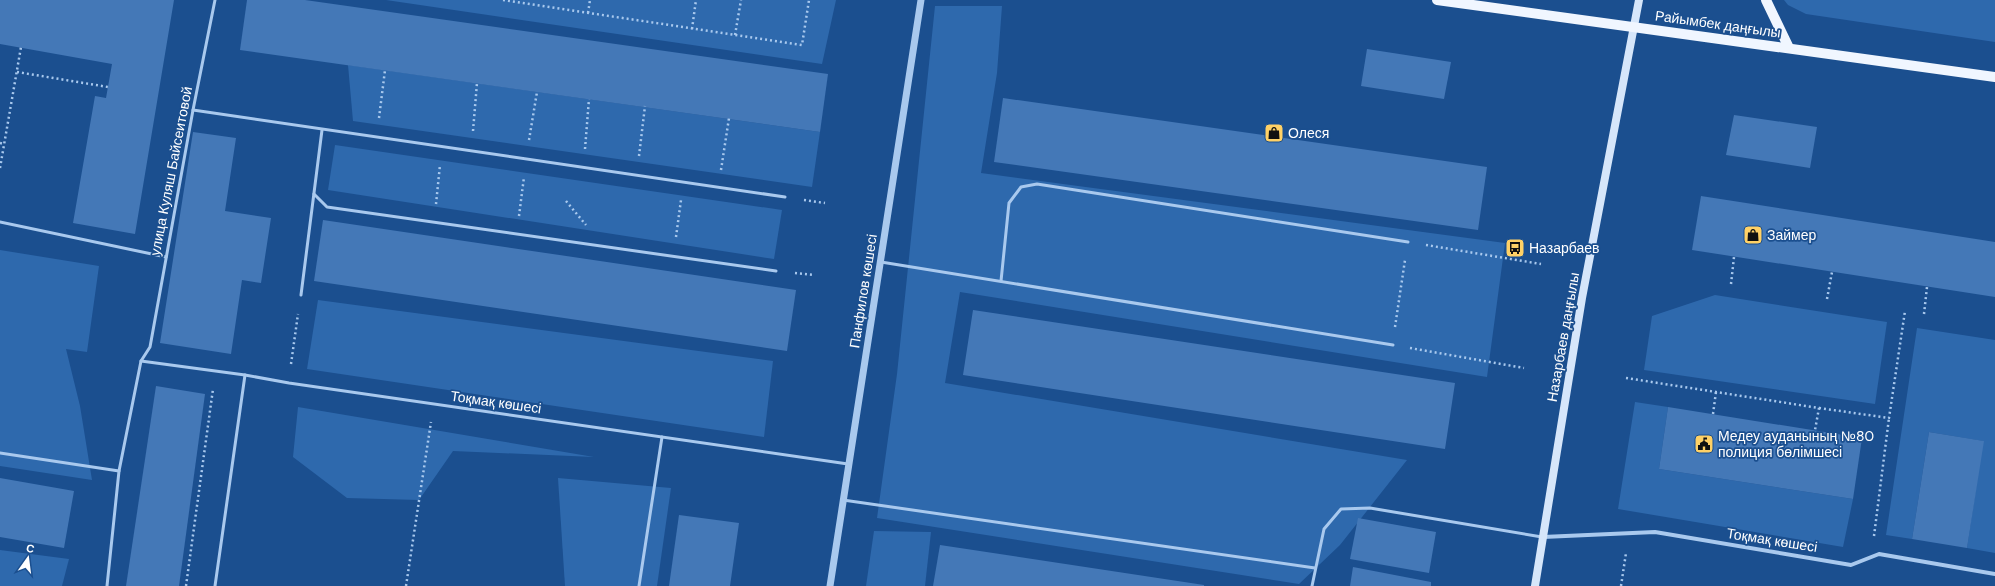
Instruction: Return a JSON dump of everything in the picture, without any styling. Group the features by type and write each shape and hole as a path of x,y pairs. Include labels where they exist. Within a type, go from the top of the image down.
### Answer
{"main road":[{"name":"Райымбек даңғылы","path":"1437,0 1995,77"},
{"name":"Назарбаев даңғылы","path":"1535,586 1582,298 1639,0"},
{"path":"1766,0 1788,48"}],"street":[{"name":"Панфилов көшесі","path":"830,586 921,0"},
{"name":"Тоқмақ көшесі","path":"1543,537 1655,532 1851,564 1879,554 1995,574"}],"lane":[{"name":"улица Куляш Байсеитовой","path":"141,361 150,347 193,110 215,0"},
{"path":"193,110 785,197"},
{"path":"301,295 322,130"},
{"path":"1001,281 1009,202 1021,187 1037,184 1408,242"},
{"path":"314,194 327,207 776,271"},
{"path":"0,222 166,257"},
{"path":"881,262 1393,345"},
{"path":"107,586 119,471 141,361"},
{"name":"Тоқмақ көшесі","path":"141,361 849,464"},
{"path":"215,586 245,375"},
{"path":"640,586 662,437"},
{"path":"0,453 119,471"},
{"path":"843,500 1315,568"},
{"path":"1312,586 1324,529 1341,509 1370,508 1543,537"}],"path":[{"path":"503,0 802,45 809,0"},
{"path":"588,13 590,0"},
{"path":"692,29 696,0"},
{"path":"735,35 741,0"},
{"path":"0,168 21,48"},
{"path":"377,138 385,70"},
{"path":"17,72 108,87"},
{"path":"471,152 478,83"},
{"path":"516,234 537,92"},
{"path":"583,168 589,99"},
{"path":"636,176 645,106"},
{"path":"718,188 728,118"},
{"path":"0,143 4,144"},
{"path":"434,222 441,147"},
{"path":"673,256 684,183"},
{"path":"785,197 825,203"},
{"path":"1524,368 1393,345 1408,242 1541,264"},
{"path":"1731,284 1734,257"},
{"path":"1827,299 1832,272"},
{"path":"1924,314 1927,287"},
{"path":"289,383 301,295"},
{"path":"1871,557 1889,418 1905,312"},
{"path":"186,586 216,371"},
{"path":"1626,378 1889,418"},
{"path":"1713,414 1716,392"},
{"path":"406,586 433,404"},
{"path":"1815,430 1819,408"},
{"path":"1621,586 1630,534"}],"shaded area":[{"path":"386,0 836,0 822,64"},
{"path":"1784,0 1995,0 1995,42 1806,14 1788,5"},
{"path":"935,6 1002,6 997,73 981,173 1505,243 1487,377 960,292 945,383 1407,460 1340,545 1299,584 877,518 897,374"},
{"path":"348,65 820,132 812,187 353,121"},
{"path":"335,145 782,210 774,259 328,190"},
{"path":"0,250 99,266 87,352 66,349 80,406 92,480 0,466"},
{"path":"1715,295 1887,322 1875,404 1644,370 1652,316"},
{"path":"318,300 773,361 764,437 307,369"},
{"path":"1917,328 1995,340 1995,553 1967,548 1983,441 1929,432 1912,539 1886,535"},
{"path":"1635,402 1668,407 1659,469 1853,499 1843,547 1618,509"},
{"path":"298,407 594,457 453,451 419,500 347,498 293,457"},
{"path":"558,478 671,488 657,586 565,586"},
{"path":"874,531 931,532 925,586 866,586"},
{"path":"0,550 69,559 62,586 0,586"}],"building":[{"path":"0,0 174,0 135,234 73,223 95,96 106,98 112,64 0,44"},
{"path":"247,0 305,0 828,74 820,132 240,50"},
{"path":"1367,49 1451,62 1444,99 1361,86"},
{"path":"1003,98 1487,167 1478,230 994,162"},
{"path":"1734,115 1817,127 1810,168 1726,155"},
{"path":"193,132 236,138 225,211 271,218 261,283 242,280 231,354 160,343"},
{"path":"1701,196 1995,242 1995,297 1692,250"},
{"path":"323,220 796,290 787,351 314,281"},
{"path":"973,310 1455,383 1445,449 963,375"},
{"path":"156,386 205,394 179,586 126,586"},
{"path":"1668,407 1862,438 1853,499 1659,469"},
{"path":"1929,432 1984,441 1967,548 1912,539"},
{"path":"0,478 74,491 64,548 0,537"},
{"path":"679,515 739,523 730,586 669,586"},
{"path":"1358,518 1436,532 1429,573 1350,559"},
{"path":"940,545 1204,585 1204,586 933,586"},
{"path":"1353,567 1431,582 1431,586 1350,586"}],"place":[{"name":"Олеся","path":"1274,133"},
{"name":"Займер","path":"1753,235"},
{"name":"Назарбаев","path":"1515,248"},
{"name":"Медеу ауданының №80 полиция бөлімшесі","path":"1704,444"}]}
